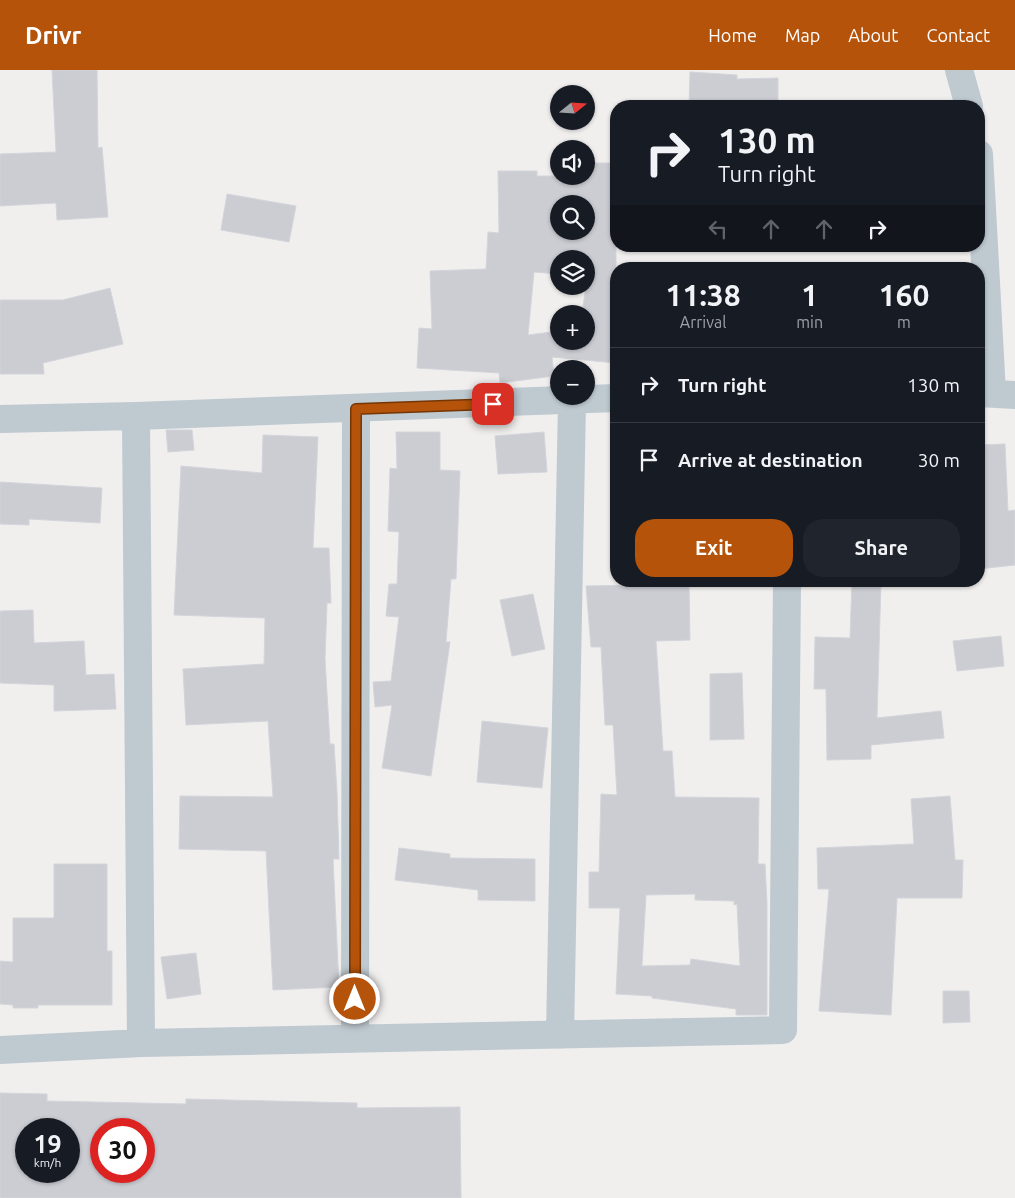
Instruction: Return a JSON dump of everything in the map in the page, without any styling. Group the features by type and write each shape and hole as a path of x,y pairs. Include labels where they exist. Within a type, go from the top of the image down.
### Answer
{"street":[{"path":"959,70 968,100"},
{"path":"985,244 995,394"},
{"path":"595,399 610,398"},
{"path":"0,419 550,402"},
{"path":"560,1035 572,405"},
{"path":"355,1038 356,409"},
{"path":"136,416 142,1043"},
{"path":"0,1050 142,1043 783,1030 787,587"}],"building":[{"path":"52,70 97,70 98,148 102,147 108,217 57,220 56,203 0,206 0,154 56,152"},
{"path":"690,72 737,75 737,79 778,78 778,100 689,100"},
{"path":"595,163 610,163 610,252 616,252 616,262 610,262 610,362 552,357 552,360 550,360 550,377 500,383 499,373 417,368 419,328 432,329 430,271 486,269 488,232 499,233 498,171 537,171 537,176 550,176 550,185 595,185","holes":["550,250 595,250 595,295 585,295 583,305 595,305 595,350 550,350 550,332 528,335 534,272 550,273"]},
{"path":"227,194 296,206 289,242 221,230"},
{"path":"110,288 123,344 43,363 44,374 0,374 0,300 63,300"},
{"path":"166,430 192,430 194,450 168,452"},
{"path":"396,432 440,432 440,470 460,471 456,579 451,579 446,642 450,642 431,776 382,768 392,705 375,707 373,682 391,681 399,617 386,616 389,584 397,584 399,532 388,531 390,468 397,469"},
{"path":"544,432 547,472 498,474 495,436"},
{"path":"263,435 318,437 313,548 329,548 331,603 327,603 325,659 330,744 334,744 337,792 339,859 333,859 339,987 273,990 266,851 179,849 180,796 273,797 268,721 186,725 183,669 264,664 265,618 174,615 181,466 262,473"},
{"path":"1005,444 1008,511 1015,510 1015,565 985,568 985,445"},
{"path":"0,482 102,488 100,523 29,519 29,525 0,524"},
{"path":"586,586 689,587 690,640 656,641 663,751 672,751 675,797 759,798 758,864 765,864 767,903 767,1015 736,1015 736,1009 652,998 652,996 616,994 620,908 589,908 589,872 599,872 601,794 617,795 613,725 605,725 601,647 591,647","holes":["695,894 695,900 734,901 734,905 737,904 740,966 691,959 690,965 642,966 646,895"]},
{"path":"852,587 881,587 877,718 941,711 944,738 871,745 871,759 827,760 826,689 814,689 815,637 850,638"},
{"path":"533,594 545,649 512,656 500,600"},
{"path":"33,610 34,643 84,641 86,675 114,674 116,709 54,711 54,685 0,683 0,611"},
{"path":"1001,636 1004,666 957,671 953,641"},
{"path":"742,673 744,739 710,740 710,674"},
{"path":"482,721 548,728 542,788 477,782"},
{"path":"950,796 955,860 963,860 962,898 897,898 891,1015 819,1011 829,889 818,889 817,848 914,844 911,799"},
{"path":"399,848 450,854 450,858 535,859 535,901 478,900 478,890 395,880"},
{"path":"54,864 107,864 107,951 112,951 112,1005 38,1005 38,1008 13,1008 13,1005 0,1004 0,961 13,962 13,918 54,918"},
{"path":"196,953 201,994 167,999 161,957"},
{"path":"943,991 969,991 970,1022 943,1023"},
{"path":"0,1093 47,1094 47,1101 186,1104 186,1099 357,1103 357,1108 460,1107 461,1198 0,1198"}],"route":[{"path":"355,999 356,409 493,404"}]}
